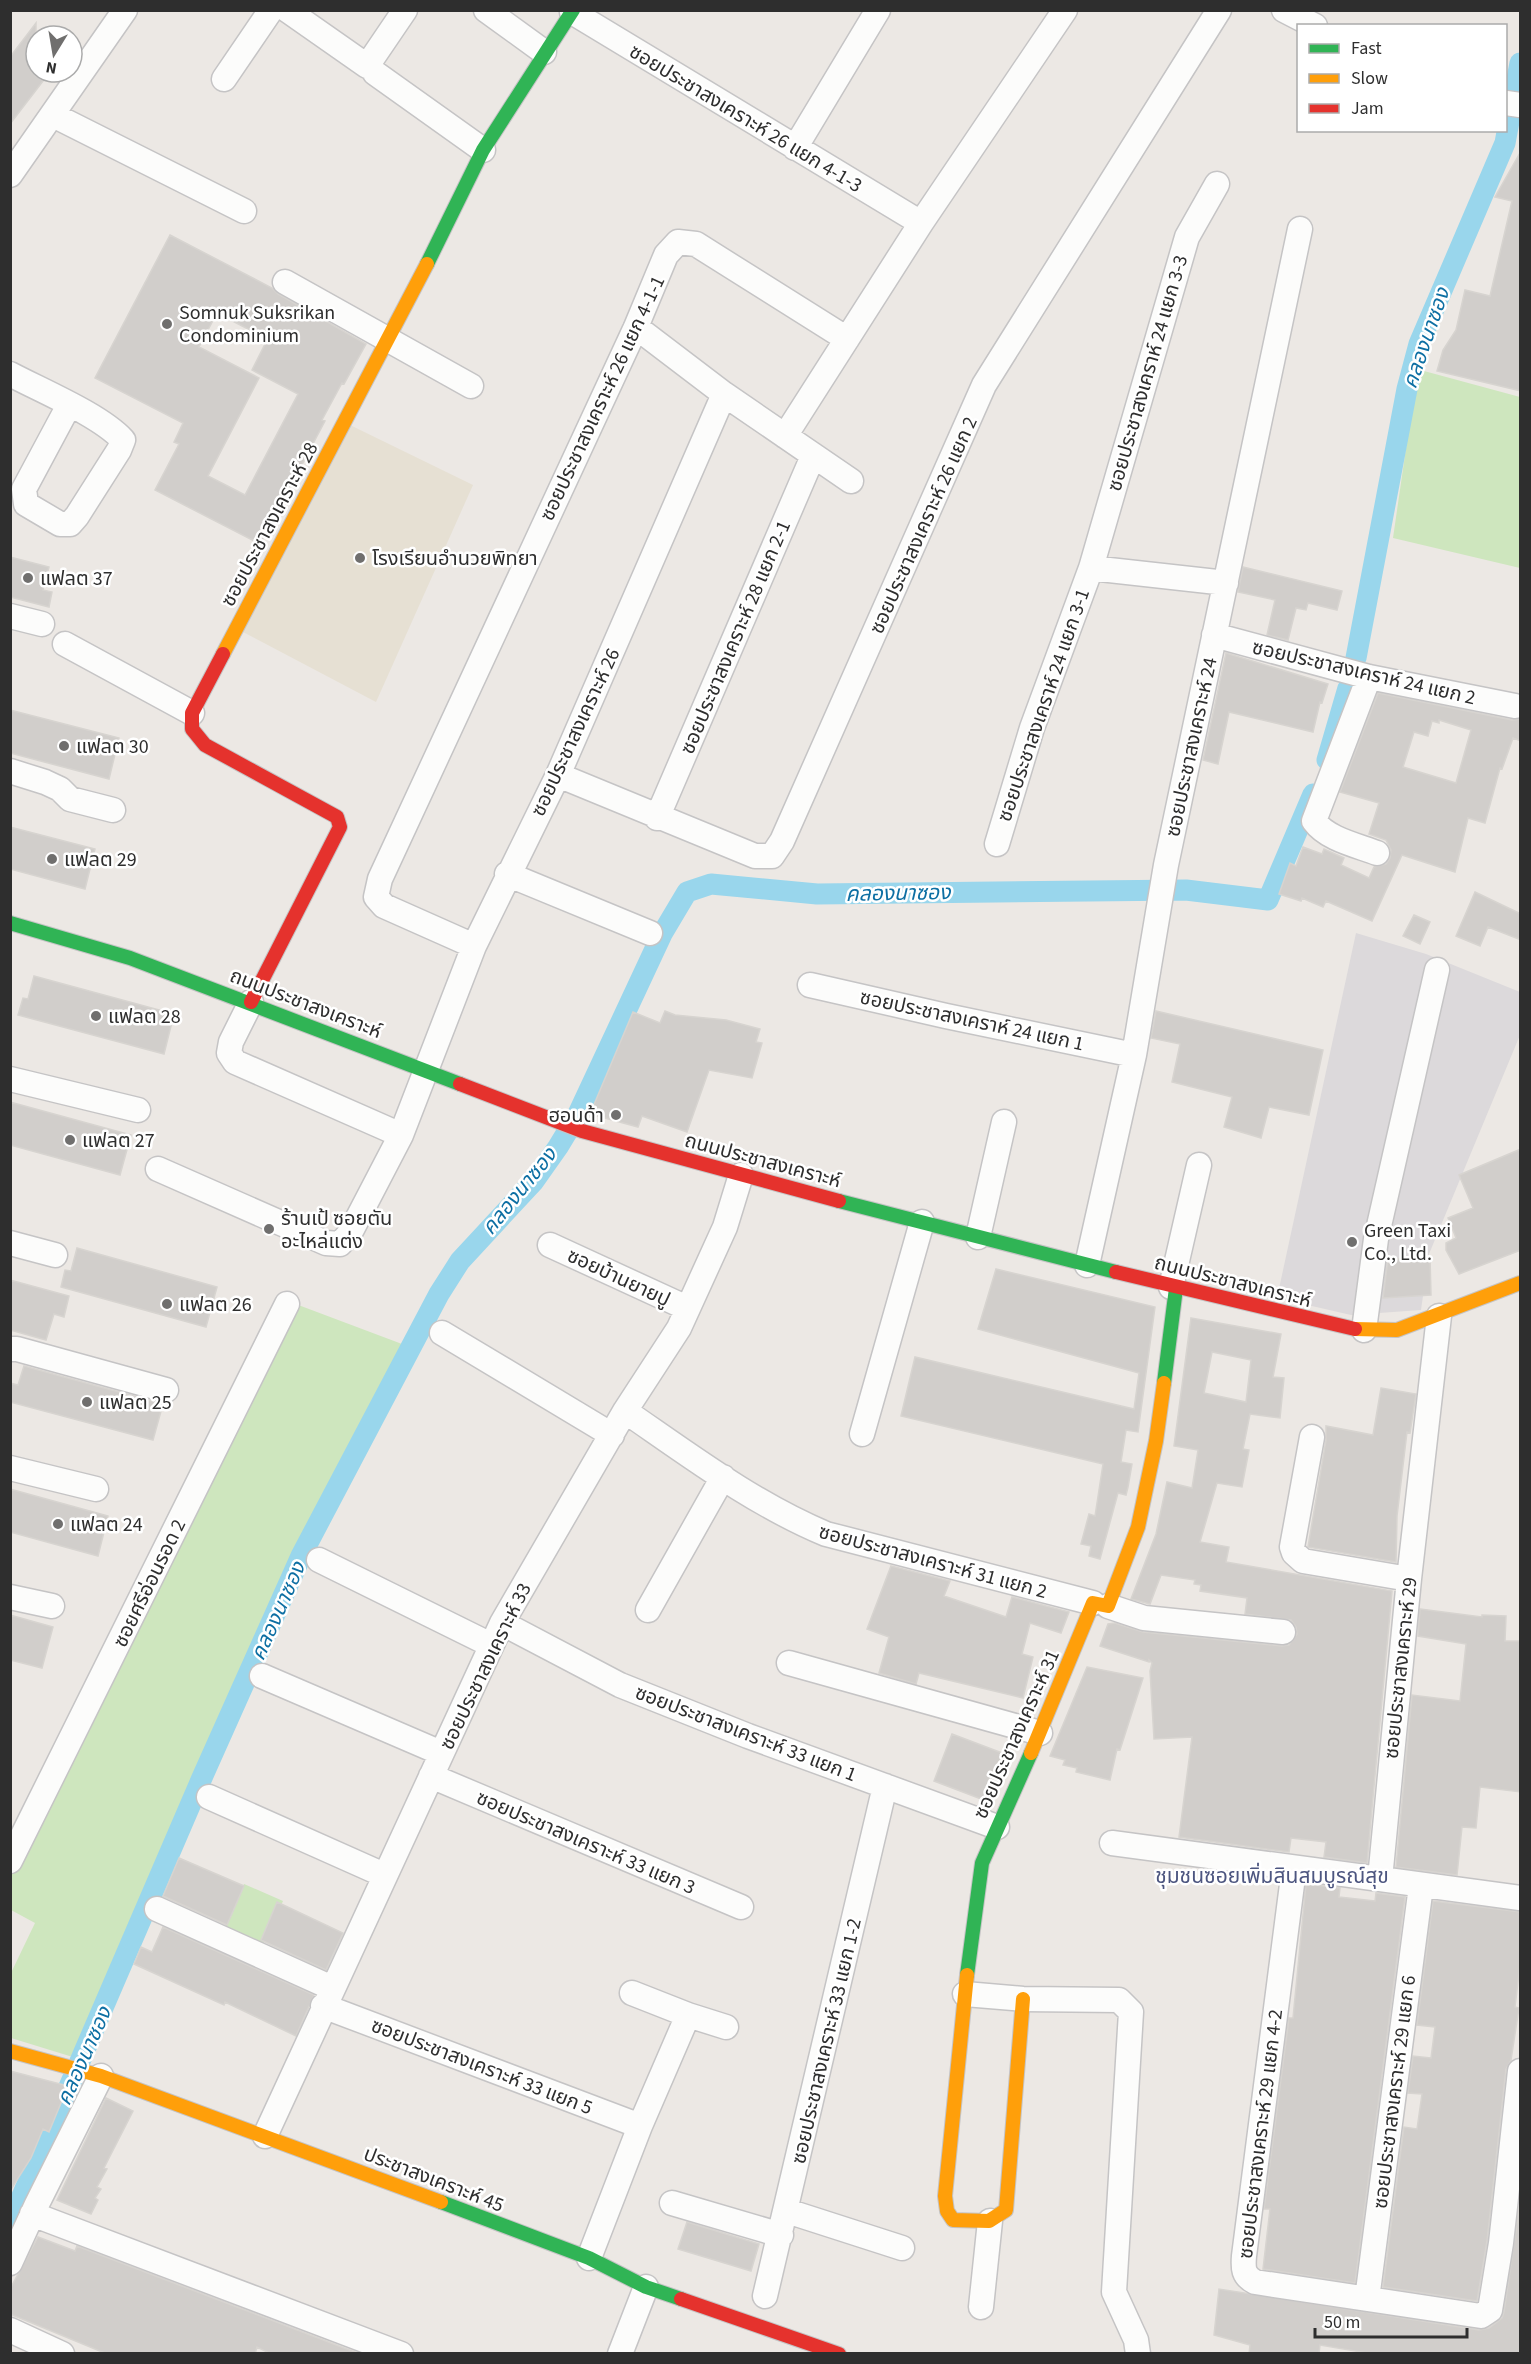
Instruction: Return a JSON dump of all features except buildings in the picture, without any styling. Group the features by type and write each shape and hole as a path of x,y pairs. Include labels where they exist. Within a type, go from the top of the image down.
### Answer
{"street":[{"path":"10,175 125,10"},
{"path":"287,10 367,66 405,10"},
{"path":"486,10 544,52"},
{"path":"795,148 878,10"},
{"path":"785,436 921,223 1065,10"},
{"name":"ซอยประชาสงเคราะห์ 26 แยก 2","path":"558,775 657,818 755,856 772,856 782,841 984,385 1219,10"},
{"name":"ซอยประชาสงเคราะห์ 28","path":"192,713 388,340 483,150 572,11"},
{"name":"ซอยประชาสงเคราะห์ 26 แยก 4-1-3","path":"572,11 921,223"},
{"path":"224,79 261,14"},
{"path":"375,74 483,150"},
{"path":"53,115 244,211"},
{"name":"ซอยประชาสงเคราห์ 24 แยก 3-3","path":"1091,568 1187,237 1217,184"},
{"name":"ซอยประชาสงเคราะห์ 24","path":"1087,1265 1134,1055 1166,865 1300,229"},
{"name":"ซอยประชาสงเคราะห์ 26 แยก 4-1-1","path":"474,946 384,906 376,897 380,879 636,327 666,255 678,242 696,244 847,339"},
{"path":"285,282 471,386"},
{"path":"636,327 724,394 851,481"},
{"path":"10,374 69,405 116,432 123,440 77,516 70,524 60,524 26,504 24,489 69,405"},
{"name":"ซอยประชาสงเคราะห์ 26","path":"158,1169 326,1243 340,1244 350,1233 401,1136 424,1070 474,946 507,874 558,775 724,394"},
{"name":"ซอยประชาสงเคราะห์ 28 แยก 2-1","path":"657,818 813,456"},
{"path":"1091,568 1226,584"},
{"name":"ซอยประชาสงเคราห์ 24 แยก 3-1","path":"997,844 1032,728 1091,568"},
{"path":"10,616 42,624"},
{"name":"ซอยประชาสงเคราห์ 24 แยก 2","path":"1215,635 1369,677 1515,706"},
{"path":"65,644 192,713 192,729 205,745 337,818 340,827 336,840 250,1002 231,1042 229,1053 235,1062 401,1136"},
{"path":"1369,677 1314,821 1318,828 1337,838 1377,853"},
{"path":"10,771 45,782 60,789 70,799 113,810"},
{"path":"507,874 650,933"},
{"name":"ถนนประชาสงเคราะห์","path":"10,923 130,958 250,1002 582,1131 978,1237 1336,1326 1364,1330 1397,1330 1521,1283"},
{"path":"1364,1330 1376,1239 1437,970"},
{"name":"ซอยประชาสงเคราห์ 24 แยก 1","path":"810,985 1134,1055"},
{"path":"10,1079 138,1110"},
{"path":"978,1237 1004,1122"},
{"path":"1173,1287 1199,1165"},
{"name":"ซอยประชาสงเคราะห์ 33","path":"265,2136 491,1645 625,1411 679,1328 725,1227 741,1175"},
{"path":"862,1434 922,1222"},
{"path":"10,1243 55,1255"},
{"name":"ซอยบ้านยายปู","path":"550,1245 687,1308"},
{"name":"ซอยประชาสงเคราะห์ 31","path":"990,2221 953,2220 947,2211 945,2196 965,1994 982,1863 1040,1733 1138,1527 1156,1441 1173,1287"},
{"name":"ซอยศรีอ่อนรอด 2","path":"10,1861 287,1304"},
{"name":"ซอยประชาสงเคราะห์ 29","path":"1380,1879 1409,1579 1439,1316"},
{"path":"442,1333 612,1435"},
{"path":"10,1349 166,1390"},
{"name":"ซอยประชาสงเคราะห์ 31 แยก 2","path":"625,1411 723,1477 800,1523 826,1534 862,1546 1101,1605 1144,1618 1283,1632"},
{"path":"1312,1437 1292,1547 1294,1553 1303,1561 1409,1579"},
{"path":"10,1468 96,1489"},
{"path":"648,1610 723,1477"},
{"path":"319,1560 491,1645"},
{"path":"10,1597 52,1606"},
{"name":"ซอยประชาสงเคราะห์ 33 แยก 1","path":"502,1623 620,1685 748,1736 997,1827"},
{"path":"789,1663 1040,1733"},
{"path":"262,1676 441,1753"},
{"name":"ซอยประชาสงเคราะห์ 33 แยก 3","path":"431,1776 741,1907"},
{"name":"ซอยประชาสงเคราะห์ 33 แยก 1-2","path":"765,2296 787,2211 885,1786"},
{"path":"209,1797 384,1875"},
{"path":"1112,1843 1521,1898"},
{"name":"ซอยประชาสงเคราะห์ 29 แยก 4-2","path":"1294,1869 1243,2269 1248,2278 1255,2282 1481,2316 1486,2314 1491,2304 1511,2244"},
{"name":"ซอยประชาสงเคราะห์ 29 แยก 6","path":"1367,2300 1421,1886"},
{"name":"ซอยประชาสงเคราะห์ 33 แยก 5","path":"157,1909 328,1997 640,2126"},
{"path":"632,1993 726,2027"},
{"path":"965,1994 1023,1999 1119,2000 1131,2012 1133,2022 1114,2292 1136,2340 1138,2354"},
{"path":"981,2307 990,2221 1001,2218 1005,2210 1023,1999"},
{"path":"589,2258 640,2126 688,2015"},
{"name":"ประชาสงเคราะห์ 45","path":"10,2051 101,2076 589,2258 646,2287 839,2354"},
{"path":"1511,2244 1521,2072"},
{"path":"10,2263 101,2076"},
{"path":"672,2203 781,2235"},
{"path":"787,2211 902,2248"},
{"path":"32,2214 401,2354"},
{"path":"620,2354 646,2287"},
{"path":"10,2330 62,2354"}],"shaded area":[{"name":"โรงเรียนอำนวยพิทยา","path":"350,425 473,485 376,702 243,632"},
{"path":"1356,933 1426,954 1520,992 1520,1035 1429,1254 1421,1310 1351,1315 1277,1298"}],"green space":[{"path":"1424,371 1520,397 1520,568 1393,538 1414,393"},
{"path":"293,1303 402,1344 208,1745 76,2058 11,2038 10,1975 35,1923 11,1910 11,1874"},
{"path":"244,1884 283,1901 260,1951 222,1934"}],"waterway":[{"name":"คลองนาซอง","path":"1356,658 1407,389 1419,344 1505,143 1520,63"},
{"name":"คลองนาซอง","path":"1327,760 1348,688"},
{"name":"คลองนาซอง","path":"10,2224 201,1780 301,1556 439,1294 460,1261 534,1181 578,1114 662,934 687,892 711,884 817,894 1186,890 1268,900 1313,794"}],"traffic: fast":[{"path":"427,264 483,150 573,10"},
{"path":"10,923 130,958 460,1084"},
{"path":"839,1201 1116,1272"},
{"path":"1164,1383 1176,1288"},
{"path":"967,1975 982,1863 1031,1753"},
{"path":"441,2202 589,2258 646,2287 681,2299"}],"traffic: slow":[{"path":"223,654 427,264"},
{"path":"1355,1329 1397,1330 1520,1283"},
{"path":"1031,1753 1093,1603 1108,1606 1138,1527 1156,1441 1164,1383"},
{"path":"967,1975 945,2196 947,2211 953,2220 989,2221 1006,2210 1023,1999"},
{"path":"10,2051 101,2076 441,2202"}],"traffic: jam":[{"path":"223,654 192,713 192,729 205,745 337,817 340,827 251,1002"},
{"path":"460,1084 582,1131 839,1201"},
{"path":"1116,1272 1355,1329"},
{"path":"681,2299 839,2354"}],"place":[{"name":"Somnuk Suksrikan Condominium","path":"167,324"},
{"name":"โรงเรียนอำนวยพิทยา","path":"360,558"},
{"name":"แฟลต 37","path":"28,578"},
{"name":"แฟลต 30","path":"64,746"},
{"name":"แฟลต 29","path":"52,859"},
{"name":"แฟลต 28","path":"96,1016"},
{"name":"ฮอนด้า","path":"616,1115"},
{"name":"แฟลต 27","path":"70,1140"},
{"name":"ร้านเป้ ซอยตัน อะไหล่แต่ง","path":"269,1229"},
{"name":"Green Taxi Co., Ltd.","path":"1352,1242"},
{"name":"แฟลต 26","path":"167,1304"},
{"name":"แฟลต 25","path":"87,1402"},
{"name":"แฟลต 24","path":"58,1524"}],"district":[{"name":"ชุมชนซอยเพิ่มสินสมบูรณ์สุข","path":"1272,1876"}]}
